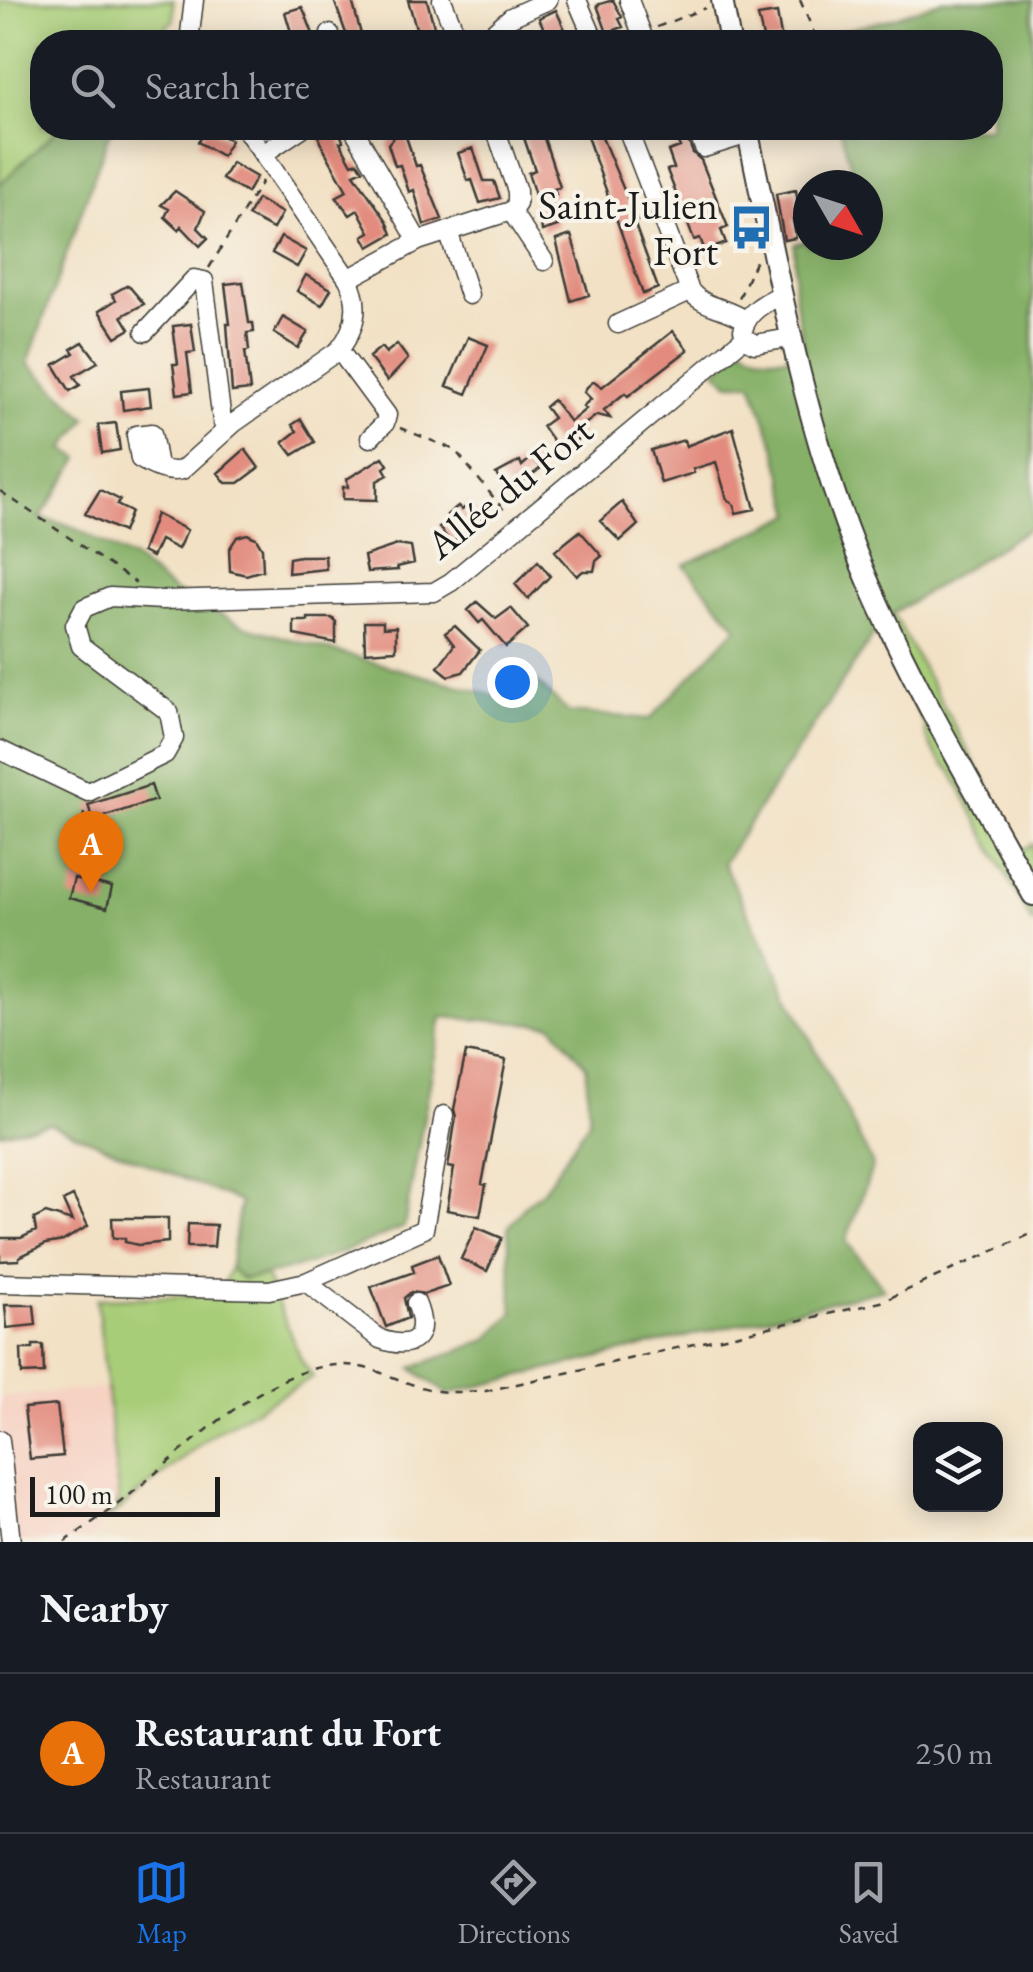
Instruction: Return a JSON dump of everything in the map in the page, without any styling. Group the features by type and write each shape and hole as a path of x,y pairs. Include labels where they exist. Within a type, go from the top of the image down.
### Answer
{"main road":[{"path":"722,1 728,30"},
{"path":"750,140 799,378 854,547 884,619 1033,895"}],"street":[{"path":"190,30 194,0"},
{"path":"442,0 454,30"},
{"path":"495,30 510,17 548,0"},
{"path":"577,0 590,30"},
{"path":"628,0 640,30"},
{"path":"158,466 174,473 182,470 226,430 339,350 350,336 356,300 348,278 253,140"},
{"path":"262,154 284,140"},
{"path":"360,140 418,241"},
{"path":"348,278 418,241 511,211 517,204 516,191 499,140"},
{"path":"632,140 690,290 699,302 741,324 755,344 790,338"},
{"path":"701,140 704,148 725,140"},
{"path":"511,211 544,260"},
{"path":"448,232 468,295"},
{"path":"145,332 189,284 200,278 206,287 226,430"},
{"path":"618,324 690,290"},
{"name":"Allée du Fort","path":"88,792 165,754 174,738 169,712 81,646 75,625 84,608 110,597 163,600 434,592 517,527 755,310 781,295"},
{"path":"339,350 387,415 370,438"},
{"path":"0,750 88,792"},
{"path":"0,1283 269,1290 306,1282 424,1229 444,1116"},
{"path":"306,1282 380,1340 391,1343 414,1340 420,1335 424,1322 416,1303"},
{"path":"0,1440 10,1542"}],"path":[{"path":"800,0 813,30"},
{"path":"658,30 722,1"},
{"path":"200,278 216,261 266,175 274,170"},
{"path":"741,324 762,242 770,240"},
{"path":"387,415 402,430 455,450 517,527"},
{"path":"0,491 163,600"},
{"path":"73,868 88,792"},
{"path":"64,1542 124,1500 225,1418 270,1386 304,1369 340,1364 435,1391 486,1391 881,1302 1033,1233"}],"shaded area":[{"path":"107,1388 119,1503 88,1542 0,1542 0,1397"}],"green space":[{"path":"0,0 173,0 174,20 163,30 30,30 30,140 46,140 0,184"},
{"path":"943,0 1033,0 1033,526 884,619 723,863 873,1165 846,1241 884,1289 447,1394 412,1368 487,1340 513,1313 508,1228 524,1206 543,1191 589,1121 586,1066 552,1025 442,1017 404,1227 324,1259 263,1276 242,1279 230,1268 240,1202 49,1123 0,1133 0,184 46,140 107,140 28,363 87,418 64,449 80,458 40,518 71,526 135,560 172,590 246,627 500,697 536,681 568,712 650,719 737,627 684,565 793,514 776,449 752,383 730,383 716,371 742,346 773,357 805,353 795,302 794,260 883,260 883,170 852,170 843,140 1003,140 1003,30 845,30"},
{"path":"892,612 1022,850 1033,844 1033,925 951,771 929,744 924,724 874,630"},
{"path":"230,1268 242,1279 266,1276 302,1361 313,1377 214,1433 106,1520 119,1502 97,1299 219,1295"}],"building":[{"path":"334,0 352,0 360,30 345,30"},
{"path":"408,0 427,0 435,30 417,30"},
{"path":"613,0 623,27 606,30 597,5"},
{"path":"302,7 311,30 290,30 285,12"},
{"path":"556,10 565,30 544,30 539,18"},
{"path":"777,13 780,30 761,30 758,16"},
{"path":"199,140 231,140 222,156"},
{"path":"343,140 340,142 352,164 358,162 363,170 354,174 392,234 369,247 363,236 370,232 358,210 350,215 336,197 347,191 320,142"},
{"path":"391,140 407,140 442,219 424,225 414,190 409,192 388,144"},
{"path":"525,140 545,140 560,187 554,189 556,195 549,197 558,226 542,231 528,173 535,170"},
{"path":"588,140 603,140 637,221 634,222 658,288 643,294"},
{"path":"677,140 688,140 701,160 728,227 721,230 726,243 705,251 700,238 694,240 667,170 674,168 668,151 680,147"},
{"path":"473,148 484,181 494,181 500,198 480,203 472,180 468,181 458,153"},
{"path":"232,163 256,177 247,193 222,179"},
{"path":"175,191 205,211 198,228 208,238 200,246 181,226 179,230 165,217 169,209 161,205"},
{"path":"793,191 793,238 784,240 776,194"},
{"path":"257,199 282,213 273,229 248,216"},
{"path":"571,235 589,295 571,301 556,240"},
{"path":"281,237 306,251 297,267 272,253"},
{"path":"306,275 331,289 322,305 297,291"},
{"path":"243,282 254,332 247,333 249,350 245,351 250,390 232,392 225,284"},
{"path":"128,285 144,304 122,316 130,329 116,337 99,311 116,300 112,294"},
{"path":"283,317 308,332 298,348 274,333"},
{"path":"191,324 195,352 187,353 192,392 177,394 173,326"},
{"path":"673,331 688,350 604,410 610,418 597,415 577,430 582,436 572,444 566,435 555,444 542,426 553,418 545,407 553,400 570,422 586,409 583,406 591,399 584,392 587,387 594,381 602,387"},
{"path":"468,337 488,345 467,394 447,386"},
{"path":"83,342 98,362 74,376 80,385 70,391 54,365 74,353 71,349"},
{"path":"397,344 408,359 387,381 369,357 381,347 386,353"},
{"path":"149,388 151,406 123,410 121,391"},
{"path":"301,419 315,442 293,455 283,442 297,431 292,425"},
{"path":"116,423 120,450 102,453 98,425"},
{"path":"733,428 755,509 736,513 727,499 716,462 661,483 651,450 684,440 686,446"},
{"path":"245,449 259,468 239,483 226,483 218,473"},
{"path":"383,457 388,475 377,481 377,500 343,499 347,479"},
{"path":"532,457 541,468 510,491 496,474 520,461 522,466"},
{"path":"100,490 120,500 117,505 131,512 123,532 85,514"},
{"path":"622,502 638,525 620,541 600,521"},
{"path":"469,504 482,520 452,543 439,528 458,506 462,510"},
{"path":"156,514 187,530 178,549 160,540 152,557 142,552"},
{"path":"580,531 602,556 594,571 583,571 577,576 555,551"},
{"path":"247,534 256,538 262,548 263,570 246,575 230,571 229,549 237,537"},
{"path":"397,545 411,547 414,563 397,567 398,570 367,572 364,556"},
{"path":"325,556 326,569 288,573 289,558"},
{"path":"538,561 550,576 528,599 515,584"},
{"path":"477,602 496,619 511,608 528,628 506,647 483,620 479,623 468,610"},
{"path":"332,618 336,622 336,643 294,635 294,621"},
{"path":"364,622 396,627 396,650 365,652"},
{"path":"455,626 480,650 463,672 449,676 438,667 454,645 445,633"},
{"path":"151,785 156,800 93,820 88,805"},
{"path":"74,878 112,887 107,908 69,898"},
{"path":"466,1052 506,1060 482,1184 486,1185 480,1216 447,1210 454,1168 448,1167 454,1109"},
{"path":"73,1196 88,1226 19,1260 0,1261 0,1238 21,1238 36,1231 34,1219 46,1213 72,1221 63,1201"},
{"path":"112,1218 168,1218 168,1242 138,1245 125,1242 125,1238 113,1238"},
{"path":"188,1224 216,1225 214,1247 187,1247"},
{"path":"476,1227 502,1238 487,1271 461,1259"},
{"path":"438,1255 449,1286 425,1294 411,1292 404,1298 408,1318 386,1327 371,1287 414,1272 412,1265"},
{"path":"5,1305 34,1305 36,1325 7,1328"},
{"path":"33,1345 43,1345 44,1373 22,1374 21,1349 33,1349"},
{"path":"57,1405 63,1456 30,1459 24,1408"}],"place":[{"name":"Saint-Julien Fort","path":"751,228"},
{"name":"Restaurant du Fort","path":"91,893"}]}
